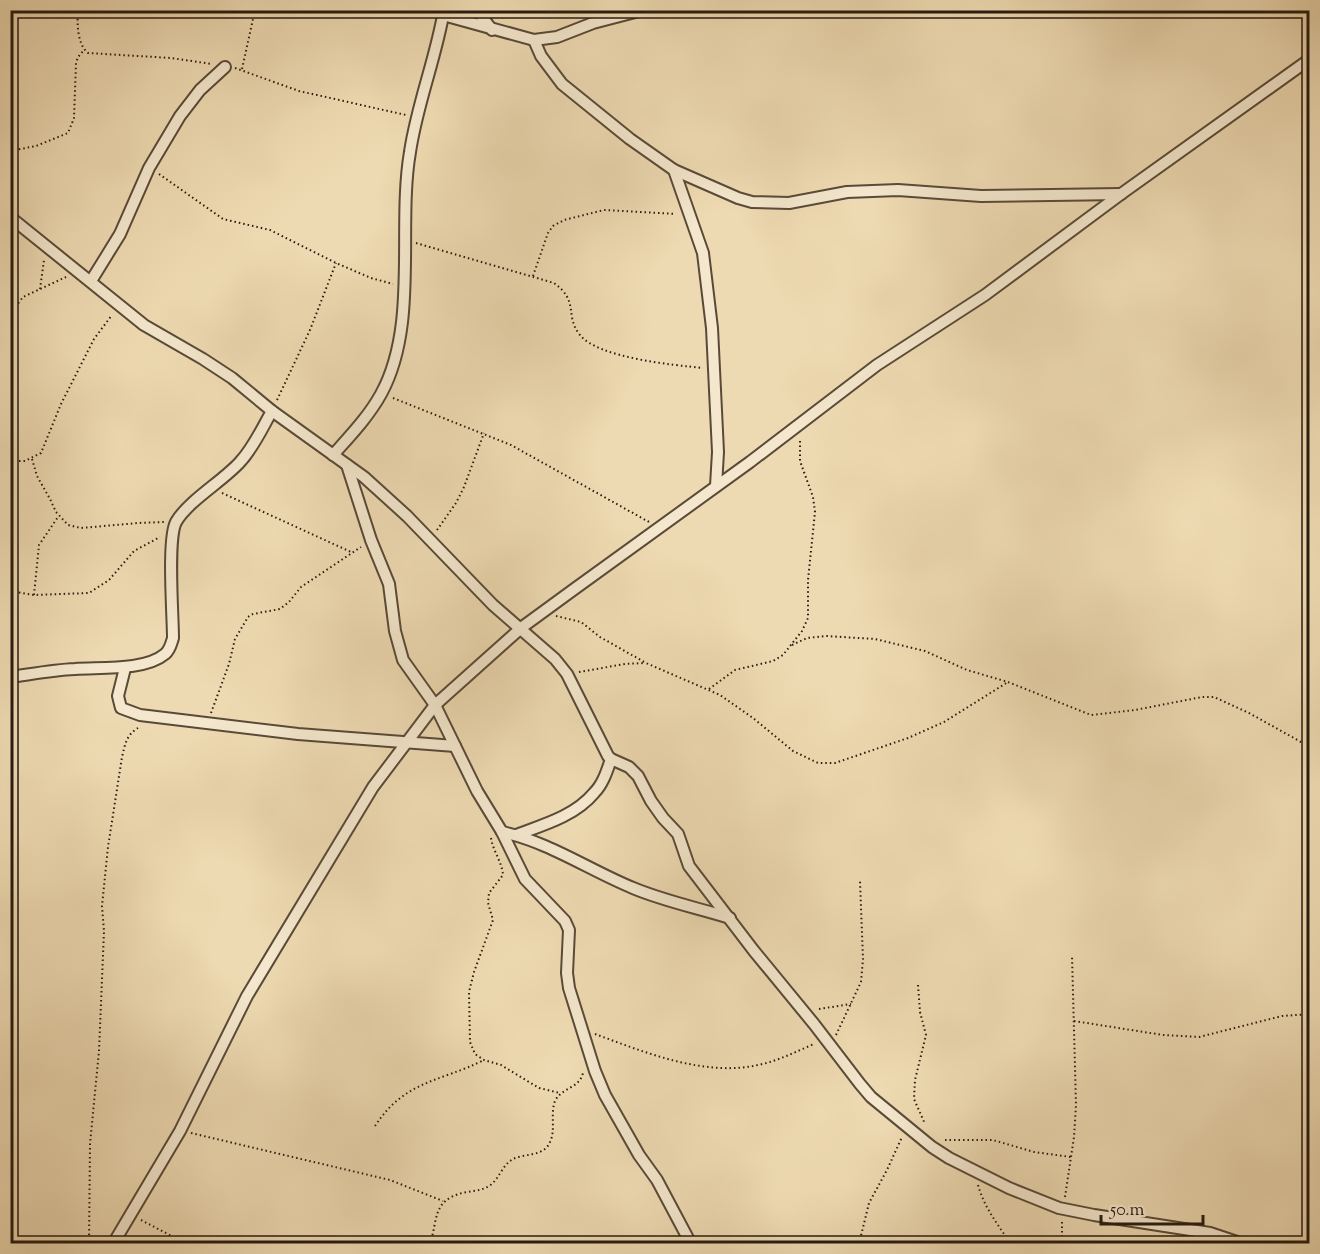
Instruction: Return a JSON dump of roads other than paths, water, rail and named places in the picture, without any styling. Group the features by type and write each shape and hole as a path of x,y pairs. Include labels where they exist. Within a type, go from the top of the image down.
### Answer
{"street":[{"path":"477,10 492,30"},
{"path":"333,455 382,393 400,333 405,286 405,184 410,150 444,13 492,30 534,40 557,37 593,23 643,10"},
{"path":"534,40 545,62 562,84 602,118 674,170 738,198 770,204 789,203 847,192 898,190 981,196 1121,194"},
{"path":"113,1244 180,1131 247,996 373,787 435,705 542,612 799,425 877,365 1003,282 1121,194 1310,59"},
{"path":"91,281 120,234 149,168 192,100 225,66"},
{"path":"674,170 703,253 712,328 718,452 716,486"},
{"path":"10,217 80,271 144,325 232,378 272,411 364,477 431,540 493,605 555,659 567,674 611,759 629,767 638,776 651,801 678,834 689,866 760,959 871,1096 932,1147 973,1171 1061,1208 1210,1233 1243,1244"},
{"path":"10,677 76,668 125,668 164,655 170,648 173,638 171,563 174,526 240,462 272,411"},
{"path":"347,464 371,540 389,584 395,631 403,660 435,705 477,791 525,879 565,921 569,939 568,980 595,1071 605,1095 639,1155 657,1180 691,1244"},
{"path":"125,668 118,696 121,708 140,715 404,744 455,746"},
{"path":"516,835 557,819 580,806 595,793 611,759"},
{"path":"501,832 516,835 572,857 632,887 730,918"}]}
